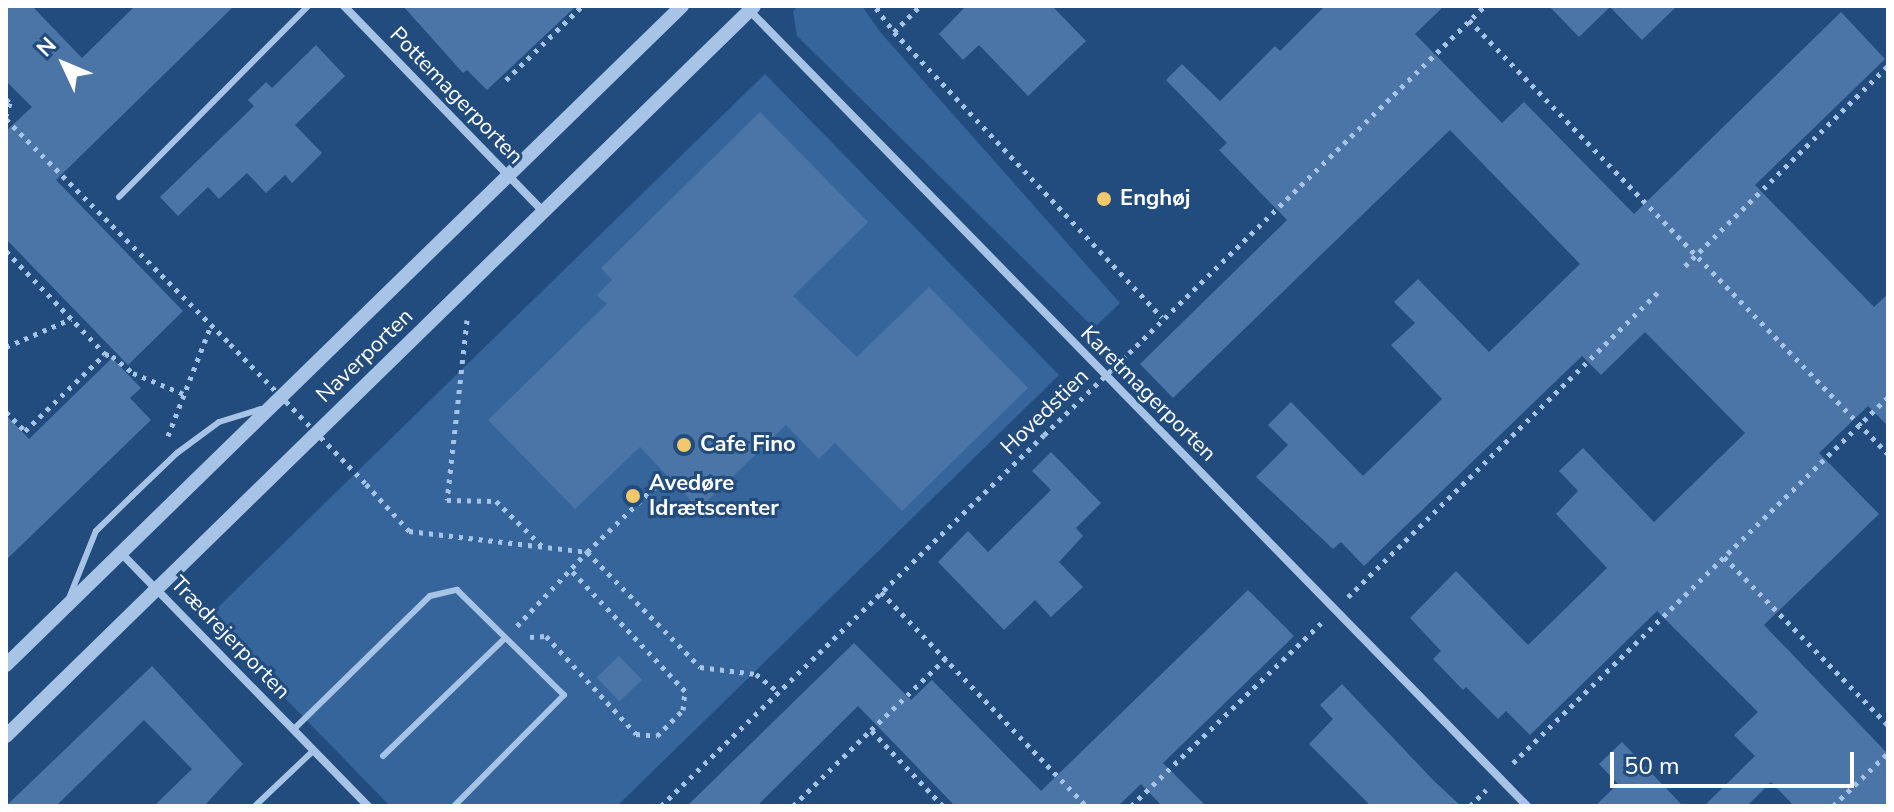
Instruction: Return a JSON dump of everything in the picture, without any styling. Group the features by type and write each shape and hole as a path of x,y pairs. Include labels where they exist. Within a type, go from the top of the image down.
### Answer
{"street":[{"name":"Pottemagerporten","path":"344,6 543,211"},
{"name":"Naverporten","path":"6,665 682,6"},
{"name":"Naverporten","path":"6,736 749,8"},
{"name":"Karetmagerporten","path":"749,8 1527,806"},
{"name":"Trædrejerporten","path":"120,552 368,806"}],"lane":[{"path":"119,197 308,6"},
{"path":"65,608 96,531 177,453 219,422 269,407"},
{"path":"294,729 430,596 457,590 564,695 454,806"},
{"path":"383,756 505,638"},
{"path":"255,806 314,750"}],"path":[{"path":"506,80 582,6"},
{"path":"879,6 876,8 894,32 1162,317"},
{"path":"894,32 920,6"},
{"name":"Hovedstien","path":"661,806 1484,6"},
{"path":"1469,20 1888,454"},
{"path":"1685,266 1888,66"},
{"path":"6,99 10,103 7,122 230,344 409,531 587,552 700,667 756,674 778,692"},
{"path":"6,251 105,354 133,373 184,394"},
{"path":"471,282 447,500 496,501 542,547"},
{"path":"1131,806 1661,289"},
{"path":"6,347 71,319"},
{"path":"168,437 211,325"},
{"path":"6,412 25,431 105,354"},
{"path":"1470,806 1888,397"},
{"path":"529,615 587,552 660,482"},
{"path":"1724,557 1888,725"},
{"path":"505,638 546,636 636,734 657,736 683,710 685,691 571,570"},
{"path":"881,592 1086,806"},
{"path":"793,806 946,658"},
{"path":"871,730 943,806"},
{"path":"1833,806 1888,753"}],"shaded area":[{"path":"797,6 865,6 881,33 1120,303 1094,328 797,36 793,12"},
{"name":"Avedøre Idrætscenter","path":"765,74 1059,375 617,806 390,806 207,618"}],"building":[{"path":"6,6 32,6 82,58 135,6 234,6 56,180 183,311 128,365 6,239 6,131 32,107 6,81"},
{"path":"403,6 576,6 487,90 467,70 463,73"},
{"path":"966,6 1052,6 1086,41 1028,96 979,45 963,60 939,34"},
{"path":"1325,6 1444,6 1415,34 1502,123 1524,102 1634,214 1841,12 1885,59 1755,185 1874,307 1888,294 1888,426 1868,406 1819,453 1879,514 1764,625 1888,754 1888,806 1794,806 1771,782 1747,806 1704,806 1755,756 1734,735 1758,712 1657,611 1530,735 1506,711 1498,719 1466,687 1463,690 1433,659 1441,651 1410,618 1456,571 1528,645 1607,568 1556,514 1578,491 1559,471 1583,448 1654,522 1745,433 1645,332 1601,375 1582,356 1364,566 1341,542 1333,549 1256,477 1288,445 1268,425 1291,402 1363,476 1442,399 1391,345 1415,323 1394,302 1418,279 1489,352 1580,264 1450,130 1173,398 1140,364 1287,220 1219,150 1227,143 1166,80 1182,64 1220,101 1275,46 1280,51"},
{"path":"1549,6 1677,6 1642,40 1610,7 1579,37"},
{"path":"316,45 345,76 295,125 322,153 292,183 285,175 266,193 247,173 219,199 208,187 178,216 160,197 254,106 248,100 266,82 272,88"},
{"path":"760,112 868,222 793,296 857,357 929,287 1028,388 902,511 835,443 819,459 786,425 699,509 640,447 575,509 488,420 607,304 597,295 612,280 601,268"},
{"path":"112,358 141,388 130,398 151,420 6,560 6,415 29,439"},
{"path":"1051,452 1101,503 1076,528 1083,536 1059,562 1083,587 1051,617 1035,600 1004,630 938,562 968,531 988,552 1051,490 1032,471"},
{"path":"1248,590 1294,636 1163,763 1206,806 1162,806 1141,784 1118,806 955,806 858,706 757,806 687,806 854,643 911,700 932,680 1041,791"},
{"path":"619,656 642,680 620,701 597,678"},
{"path":"152,666 243,764 204,806 154,806 192,769 144,720 56,806 6,806"},
{"path":"1342,684 1461,806 1371,806 1309,744 1333,719 1320,705"},
{"path":"1622,742 1683,806 1595,806 1618,784 1599,764"}],"place":[{"name":"Enghøj","path":"1104,199"},
{"name":"Cafe Fino","path":"684,445"},
{"name":"Avedøre Idrætscenter","path":"633,496"}]}
